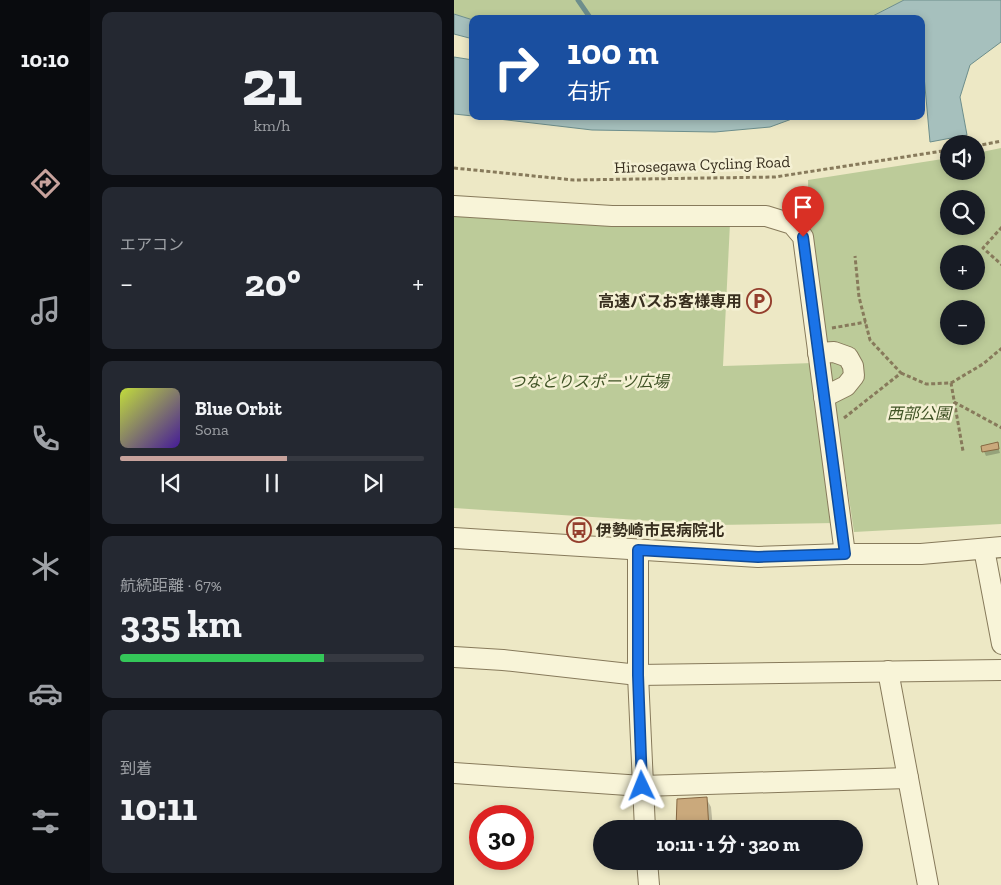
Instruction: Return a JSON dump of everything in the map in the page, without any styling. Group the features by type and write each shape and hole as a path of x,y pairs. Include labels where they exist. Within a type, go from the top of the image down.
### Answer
{"street":[{"path":"454,206 612,216 766,216 792,224 803,237 845,554"},
{"path":"818,353 834,352 848,357 853,366 854,376 846,386 824,397"},
{"path":"454,538 758,557 921,554 993,548 1001,644"},
{"path":"638,550 638,675 644,820"},
{"path":"454,657 503,660 638,675 1001,670"},
{"path":"888,672 928,885"},
{"path":"454,773 642,786 908,778"},
{"path":"648,870 649,885"}],"path":[{"path":"985,144 1001,140"},
{"name":"Hirosegawa Cycling Road","path":"454,168 574,180 775,177 940,151"},
{"path":"1001,227 983,248 1001,264"},
{"path":"855,256 860,297 870,340 901,373 926,384 950,383 983,364 1001,348"},
{"path":"824,330 866,322"},
{"path":"838,423 901,373"},
{"path":"950,383 963,451"},
{"path":"954,402 1001,428"}],"green space":[{"path":"454,0 904,0 875,15 469,15 469,19 454,14"},
{"name":"西部公園","path":"1001,148 1001,524 854,532 809,230 808,180 940,159 940,180 985,180 985,151"},
{"name":"つなとりスポーツ広場","path":"454,212 730,223 723,366 813,363 835,523 715,525 454,508"}],"water":[{"path":"904,0 1001,0 1001,42 970,65 960,97 967,135 940,135 940,140 930,142 925,87 925,15 875,15"},
{"path":"454,14 469,19 469,38 454,34"},
{"path":"454,57 469,59 469,116 454,114"},
{"path":"507,120 789,120 770,127 715,132 592,130"}],"building":[{"path":"998,442 999,449 982,452 981,446"},
{"path":"707,797 708,820 676,820 677,799"}],"waterway":[{"path":"578,0 588,15"}],"place":[{"name":"高速バスお客様専用","path":"759,301"},
{"name":"伊勢崎市民病院北","path":"579,530"}],"route":[{"path":"642,786 638,675 638,550 758,557 845,554 803,237"}]}
